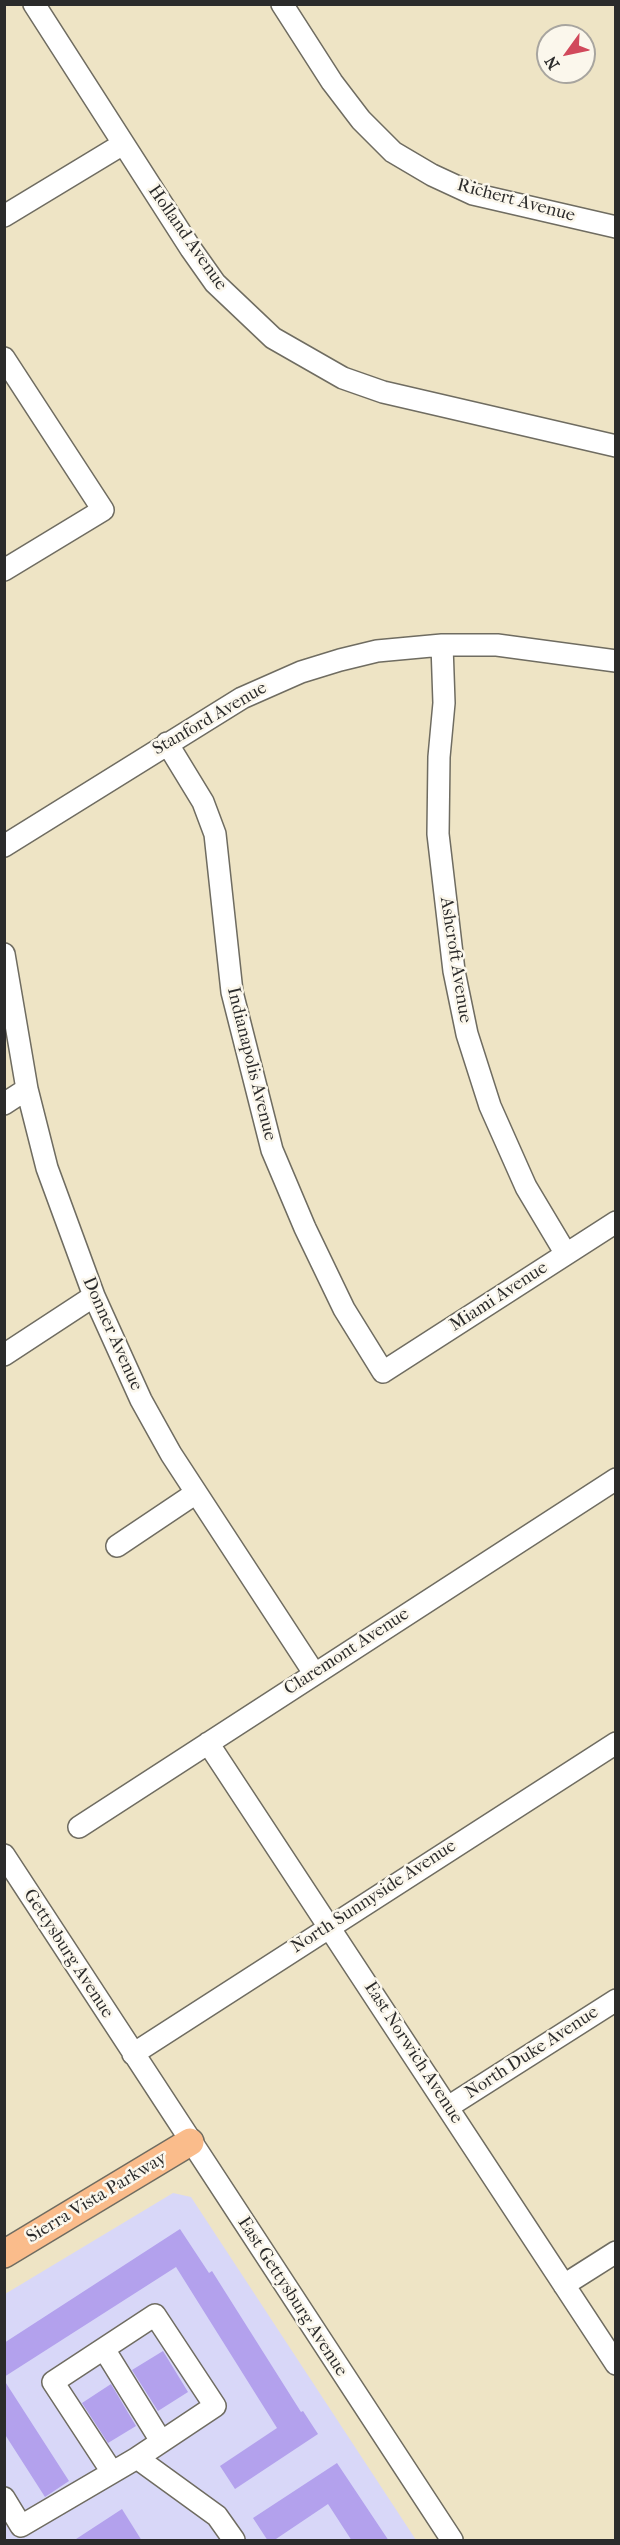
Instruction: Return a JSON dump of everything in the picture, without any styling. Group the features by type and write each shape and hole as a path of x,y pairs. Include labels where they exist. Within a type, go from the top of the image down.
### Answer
{"main road":[{"name":"Sierra Vista Parkway","path":"4,2253 190,2142"}],"street":[{"name":"Holland Avenue","path":"34,4 215,283 273,338 343,378 383,392 615,446"},
{"name":"Richert Avenue","path":"282,4 332,82 361,120 393,152 432,176 473,194 615,227"},
{"path":"4,216 123,144"},
{"path":"4,358 103,510 4,570"},
{"name":"Stanford Avenue","path":"4,846 242,698 301,672 377,651 442,645 497,645 615,661"},
{"name":"Ashcroft Avenue","path":"442,645 444,703 439,757 438,834 447,919 465,1024 490,1106 526,1187 566,1254"},
{"name":"Indianapolis Avenue","path":"167,743 203,802 215,834 232,992 272,1150 304,1228 344,1309 383,1372"},
{"name":"Donner Avenue","path":"4,954 27,1089 47,1168 94,1296 141,1400 196,1493 314,1673"},
{"path":"4,1104 27,1089"},
{"name":"Miami Avenue","path":"383,1372 615,1222"},
{"path":"4,1355 94,1296"},
{"name":"Claremont Avenue","path":"79,1827 615,1479"},
{"path":"117,1546 196,1493"},
{"name":"East Norwich Avenue","path":"208,1743 615,2364"},
{"name":"North Sunnyside Avenue","path":"133,2054 329,1925 615,1743"},
{"name":"Gettysburg Avenue","path":"4,1855 11,1881 133,2054"},
{"name":"North Duke Avenue","path":"448,2107 615,2000"},
{"name":"East Gettysburg Avenue","path":"133,2054 452,2541"},
{"path":"564,2284 615,2252"},
{"path":"4,2498 21,2526 137,2458 215,2406 155,2315 53,2382 112,2472"},
{"path":"104,2349 161,2441"},
{"path":"137,2458 217,2516 234,2541"}],"shaded area":[{"path":"173,2193 191,2197 416,2540 6,2540 5,2294"}],"building":[{"path":"180,2229 209,2273 212,2271 301,2412 303,2411 318,2434 235,2489 220,2466 277,2428 176,2267 4,2377 4,2343"},
{"path":"163,2351 188,2392 158,2411 132,2370"},
{"path":"4,2380 69,2481 45,2497 4,2433"},
{"path":"111,2384 136,2426 108,2443 82,2403"},
{"path":"337,2463 389,2541 352,2541 328,2504 273,2541 268,2541 253,2518"},
{"path":"122,2509 142,2541 73,2541"}]}
